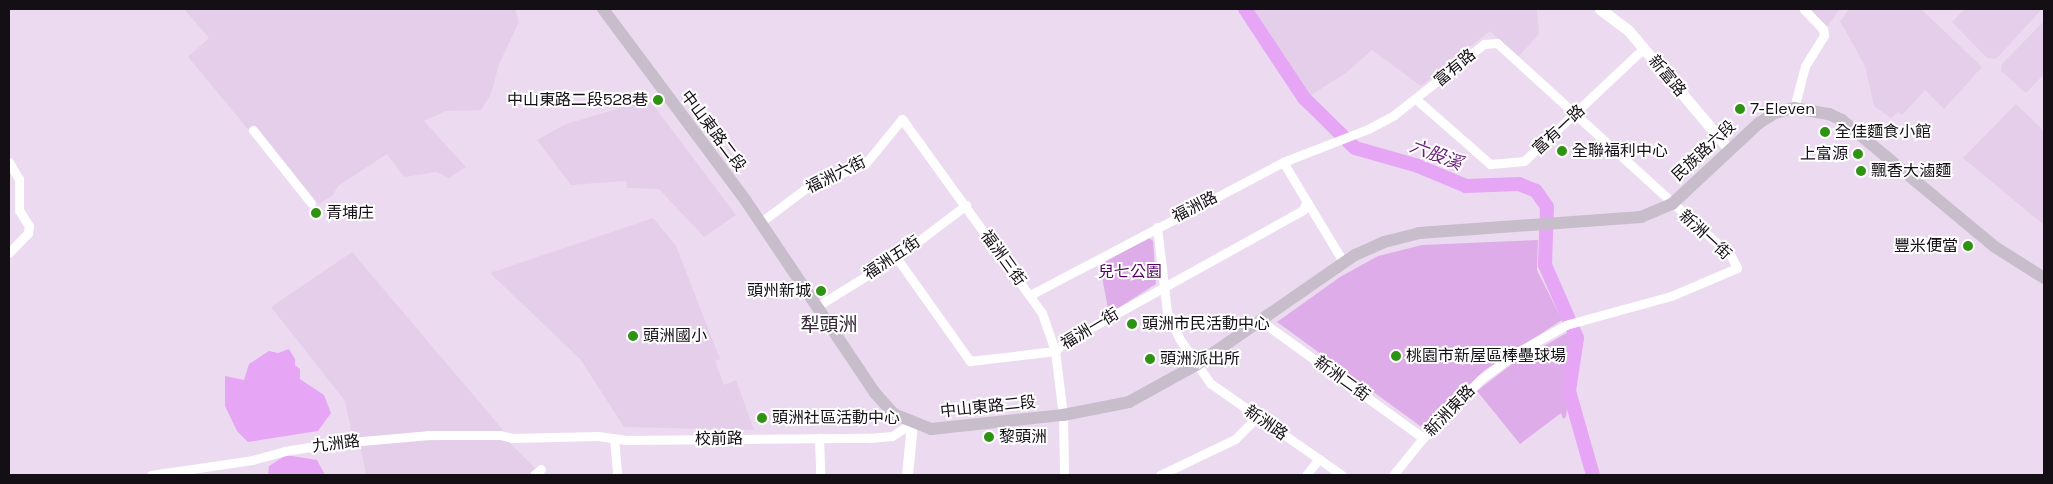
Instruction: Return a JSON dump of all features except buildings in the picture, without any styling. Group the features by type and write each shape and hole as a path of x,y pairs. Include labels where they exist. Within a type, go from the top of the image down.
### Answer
{"main road":[{"name":"中山東路二段","path":"603,9 761,222 875,393 894,414 912,423 931,429 948,430 1063,415 1129,402 1196,365 1344,262 1384,242 1419,234"},
{"name":"民族路六段","path":"1419,234 1641,217 1672,204 1729,149 1775,112 1794,108 1830,114 1842,120 1995,247 2044,278"}],"street":[{"name":"新富路","path":"1600,9 1628,30 1729,149"},
{"path":"1794,108 1805,66 1824,35 1823,29 1804,9"},
{"name":"富有路","path":"1283,162 1368,130 1417,100 1484,44 1491,42 1497,43 1574,116 1672,204"},
{"name":"富有一路","path":"1417,100 1490,164 1524,161 1574,116 1644,48"},
{"name":"福洲六街","path":"761,222 809,186 865,164 902,119"},
{"name":"福洲三街","path":"902,119 1030,295 1052,335 1063,415 1064,475"},
{"path":"253,130 311,203"},
{"path":"9,162 19,179 19,210 29,226 28,233 9,253"},
{"path":"1283,162 1344,262"},
{"name":"福洲路","path":"1196,365 1172,324 1164,287 1157,227 1283,162"},
{"name":"福洲一街","path":"896,257 970,361 1055,351 1065,342 1303,210 1306,202"},
{"name":"新洲一街","path":"1672,204 1731,256 1737,268"},
{"name":"福洲五街","path":"816,307 896,257 966,205"},
{"path":"1030,295 1157,227"},
{"name":"新洲東路","path":"1393,475 1423,438 1480,379 1521,350 1566,325 1581,319 1671,296 1737,268"},
{"name":"新洲二街","path":"1261,321 1423,438"},
{"name":"新洲路","path":"1196,365 1210,383 1342,475"},
{"path":"1160,475 1235,439 1257,417"},
{"path":"907,475 912,423"},
{"name":"校前路","path":"523,438 819,438 892,436 912,423"},
{"name":"九洲路","path":"151,475 358,441 428,435 523,438"},
{"path":"614,438 617,475"},
{"path":"819,438 820,475"},
{"path":"1306,475 1319,459"}],"shaded area":[{"path":"184,9 515,9 519,22 499,64 491,94 481,110 446,111 424,121 466,167 449,178 436,172 404,177 387,154 338,186 333,195 319,204 290,180 188,57 209,38"},
{"path":"1248,9 1537,9 1539,34 1518,57 1490,31 1421,86 1372,50 1346,73 1308,97"},
{"path":"1808,9 1840,9 1826,28"},
{"path":"1849,9 1921,9 1982,67 1944,109 1925,90 1902,115 1898,112 1891,118 1874,106 1865,66 1840,21"},
{"path":"1965,9 2042,9 1996,59 1987,58 1952,22"},
{"path":"2044,21 2044,74 2026,93 2001,71 2002,64"},
{"path":"651,102 736,215 704,237 659,189 627,188 626,181 571,185 537,140 566,124 620,108 621,103"},
{"path":"2016,104 2044,131 2044,225 1963,158"},
{"name":"頭洲國小","path":"653,218 676,246 720,359 715,361 724,385 736,380 754,430 624,427 580,359 490,273"},
{"path":"352,252 503,431 353,439 345,401 271,307"},
{"path":"289,349 295,359 295,365 300,369 300,379 324,395 331,413 318,431 248,442 237,431 225,406 225,376 244,380 249,364 269,351 278,353"},
{"path":"493,437 505,438 542,475 366,475 360,445"},
{"path":"286,455 317,460 325,475 268,475 269,466"}],"green space":[{"name":"兒七公園","path":"1148,237 1153,241 1156,284 1109,314 1099,261"},
{"path":"1538,240 1537,270 1562,320 1485,370 1423,428 1277,322 1340,277 1378,256 1422,245"},
{"path":"1570,331 1574,347 1566,417 1563,419 1561,413 1520,444 1477,391 1512,364"}],"waterway":[{"name":"六股溪","path":"1245,9 1304,98 1355,148 1418,166 1466,186 1519,184 1536,191 1547,207 1545,265 1577,338 1569,391 1593,475"}],"place":[{"name":"中山東路二段528巷","path":"658,100"},
{"name":"7-Eleven","path":"1740,109"},
{"name":"全佳麵食小館","path":"1825,132"},
{"name":"全聯福利中心","path":"1562,151"},
{"name":"上富源","path":"1858,154"},
{"name":"飄香大滷麵","path":"1861,171"},
{"name":"青埔庄","path":"316,213"},
{"name":"豐米便當","path":"1968,246"},
{"name":"頭州新城","path":"821,291"},
{"name":"頭洲市民活動中心","path":"1132,324"},
{"name":"頭洲國小","path":"633,336"},
{"name":"桃園市新屋區棒壘球場","path":"1396,356"},
{"name":"頭洲派出所","path":"1150,359"},
{"name":"頭洲社區活動中心","path":"762,418"},
{"name":"黎頭洲","path":"989,437"}],"district":[{"name":"犁頭洲","path":"829,325"}]}
